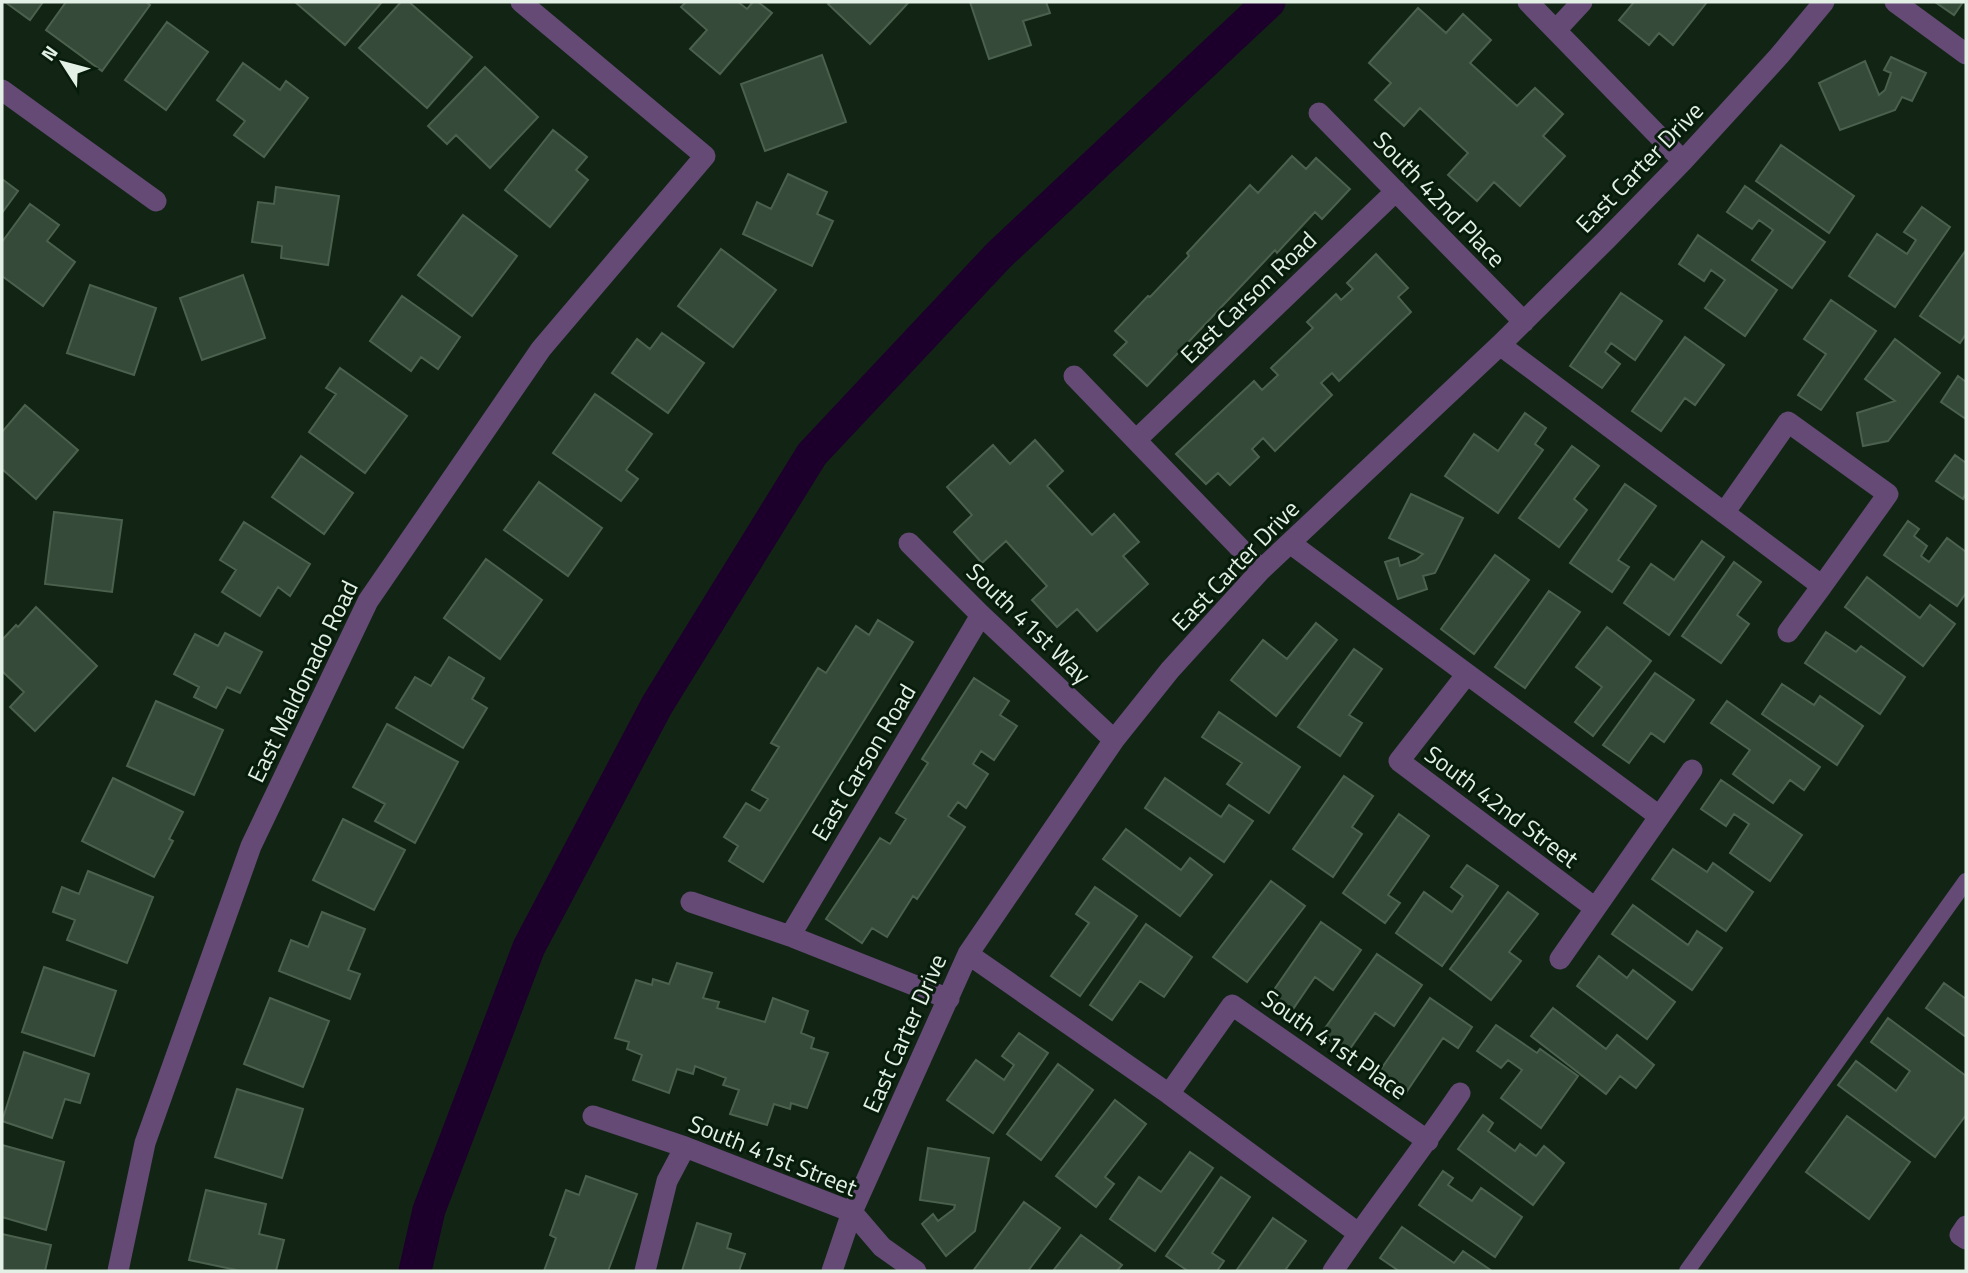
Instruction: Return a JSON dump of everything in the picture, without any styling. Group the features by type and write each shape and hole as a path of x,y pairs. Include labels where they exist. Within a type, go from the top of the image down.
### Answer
{"street":[{"name":"East Maldonado Road","path":"118,1271 145,1143 251,846 368,601 541,349 705,156 521,2"},
{"path":"1528,2 1684,161"},
{"path":"1556,30 1581,2"},
{"name":"East Carter Drive","path":"832,1271 852,1212 968,954 1114,740 1170,670 1261,570 1524,322 1684,161 1824,2"},
{"path":"1895,2 1966,54"},
{"path":"2,90 156,201"},
{"name":"South 42nd Place","path":"1319,113 1524,322"},
{"name":"East Carson Road","path":"1136,440 1396,191"},
{"path":"1500,345 1822,586"},
{"path":"1074,376 1261,570"},
{"path":"1724,513 1788,422 1888,494 1788,632"},
{"name":"South 41st Way","path":"909,543 1114,740"},
{"path":"1290,543 1660,816"},
{"name":"East Carson Road","path":"790,936 981,615"},
{"name":"South 42nd Street","path":"1467,674 1399,761 1595,908"},
{"path":"1560,959 1692,770"},
{"path":"691,902 790,936 949,999"},
{"path":"968,954 1169,1094 1358,1233"},
{"name":"South 41st Place","path":"1169,1094 1232,1005 1428,1141"},
{"path":"1333,1271 1460,1093"},
{"name":"South 41st Street","path":"593,1116 685,1147 852,1212 883,1247 916,1271"},
{"path":"645,1271 667,1181 685,1147"}],"lane":[{"path":"1687,1271 1966,881"}],"building":[{"path":"5,2 43,2 30,20"},
{"path":"66,2 146,2 150,5 102,71 46,30"},
{"path":"295,2 382,2 345,45"},
{"path":"401,2 409,2 472,57 427,108 359,48"},
{"path":"686,2 738,2 747,9 753,2 758,2 772,13 720,74 690,49 707,30 681,7"},
{"path":"909,2 870,44 828,4"},
{"path":"970,2 1046,2 1050,13 1023,21 1031,45 989,59"},
{"path":"1634,2 1707,2 1673,45 1659,33 1649,45 1619,20"},
{"path":"1935,2 1963,2 1954,15"},
{"path":"1418,8 1446,33 1463,14 1491,40 1470,63 1517,106 1535,88 1563,114 1543,136 1565,156 1520,206 1494,182 1477,201 1448,175 1468,153 1420,108 1404,126 1375,100 1391,83 1369,63"},
{"path":"167,22 208,52 166,110 125,80"},
{"path":"822,55 846,122 765,151 741,84"},
{"path":"1891,57 1926,73 1912,101 1902,97 1895,110 1840,130 1819,83 1865,61 1879,95 1885,90 1891,73 1884,70"},
{"path":"243,63 280,90 286,81 308,98 264,157 234,135 245,121 217,100"},
{"path":"485,67 538,117 490,168 456,135 447,144 428,126"},
{"path":"553,130 587,157 576,170 588,180 550,227 505,190"},
{"path":"1781,145 1854,196 1829,233 1756,181"},
{"path":"1292,156 1306,169 1316,158 1350,189 1322,219 1315,212 1277,253 1275,250 1147,386 1114,355 1127,342 1115,331 1189,256 1187,253 1250,185 1258,193"},
{"path":"788,174 827,192 817,214 833,221 812,266 743,234 757,202 771,209"},
{"path":"2,179 18,191 2,213"},
{"path":"1745,186 1825,242 1792,288 1752,260 1773,230 1759,220 1752,229 1727,212"},
{"path":"276,187 339,196 328,265 281,258 282,246 252,242 258,202 274,204"},
{"path":"30,204 59,225 47,241 75,262 43,306 2,276 2,242"},
{"path":"1922,207 1950,227 1895,307 1849,276 1877,234 1907,254 1916,240 1904,232"},
{"path":"463,215 517,256 472,316 418,275"},
{"path":"1698,235 1777,290 1745,336 1705,308 1725,280 1711,270 1704,281 1679,264"},
{"path":"721,249 776,290 733,347 678,306"},
{"path":"1966,250 1966,334 1960,343 1920,316"},
{"path":"1376,254 1408,288 1398,297 1411,312 1339,381 1332,373 1321,383 1332,395 1275,451 1263,438 1252,449 1259,457 1230,485 1218,473 1206,484 1176,454 1254,381 1262,390 1278,375 1271,368 1313,328 1307,322 1336,294 1341,300 1353,289 1347,283"},
{"path":"243,275 265,338 202,360 180,298"},
{"path":"90,285 156,308 134,375 67,353"},
{"path":"1621,293 1662,321 1635,360 1611,343 1605,352 1620,364 1602,388 1570,366"},
{"path":"402,296 460,337 438,369 421,357 411,371 370,341"},
{"path":"1831,300 1876,331 1821,410 1798,395 1826,354 1804,339"},
{"path":"662,333 704,363 668,413 612,373 637,339 650,349"},
{"path":"1685,337 1724,365 1695,405 1685,398 1661,431 1632,411"},
{"path":"1895,339 1940,373 1888,441 1863,446 1857,413 1895,401 1865,379"},
{"path":"340,368 407,416 365,473 309,432 336,394 326,388"},
{"path":"1958,376 1966,382 1966,419 1941,402"},
{"path":"595,394 652,434 626,470 638,479 621,501 553,453"},
{"path":"25,405 78,450 36,499 2,469 2,432"},
{"path":"1525,413 1546,428 1535,444 1543,450 1498,513 1445,476 1474,434 1498,451"},
{"path":"1035,440 1063,471 1047,486 1092,535 1114,514 1139,542 1123,556 1148,584 1097,631 1077,609 1057,627 1032,600 1047,586 1006,541 982,563 954,532 972,515 947,487 993,445 1010,464"},
{"path":"1572,446 1599,466 1574,499 1587,510 1559,547 1519,518"},
{"path":"1955,455 1966,463 1966,493 1963,499 1936,481"},
{"path":"301,456 353,493 324,534 272,497"},
{"path":"539,482 602,528 568,576 504,530"},
{"path":"1625,484 1656,506 1618,560 1629,567 1612,592 1570,563"},
{"path":"1411,494 1463,518 1435,573 1423,576 1427,589 1398,599 1385,562 1398,558 1400,566 1423,554 1389,538"},
{"path":"54,512 122,520 112,592 45,584"},
{"path":"1908,521 1919,529 1914,536 1927,546 1921,556 1929,562 1947,538 1966,552 1966,593 1957,606 1884,555"},
{"path":"244,522 310,564 290,596 278,587 260,616 222,592 236,570 220,560"},
{"path":"1702,541 1724,557 1669,635 1624,603 1651,564 1674,580"},
{"path":"1495,555 1529,580 1474,654 1441,629"},
{"path":"486,559 542,600 500,659 444,618"},
{"path":"1734,562 1761,582 1737,615 1749,624 1721,663 1682,636"},
{"path":"1867,577 1920,618 1930,605 1955,624 1923,666 1845,607"},
{"path":"1549,591 1580,612 1525,688 1495,667"},
{"path":"36,607 97,666 35,731 10,707 24,692 2,671 2,640"},
{"path":"878,620 913,642 763,882 729,861 738,846 724,837 746,803 760,811 768,799 752,790 779,747 771,743 818,668 826,673 856,626 869,635"},
{"path":"1316,623 1337,640 1276,716 1231,680 1263,640 1287,659"},
{"path":"1607,627 1651,661 1593,736 1575,722 1602,687 1576,667"},
{"path":"1826,632 1856,652 1861,646 1905,677 1880,714 1805,663"},
{"path":"225,633 262,652 240,693 227,687 216,708 194,697 199,687 174,674 195,634 218,646"},
{"path":"1354,649 1382,669 1349,715 1362,723 1340,756 1298,727"},
{"path":"449,657 484,678 472,699 487,708 463,748 396,708 415,677 431,686"},
{"path":"1655,673 1694,700 1664,742 1651,733 1629,763 1603,745"},
{"path":"974,678 1009,701 1000,715 1017,726 994,760 981,751 973,764 988,774 966,808 958,802 948,816 965,827 917,899 913,896 887,937 872,928 862,943 826,919 880,838 890,844 906,819 896,813 928,763 922,759"},
{"path":"1782,684 1814,705 1820,696 1863,726 1837,765 1762,714"},
{"path":"156,701 223,730 194,795 127,766"},
{"path":"1727,701 1820,767 1804,790 1790,780 1773,803 1733,774 1750,750 1711,723"},
{"path":"1219,712 1300,767 1269,813 1227,784 1242,763 1202,737"},
{"path":"387,724 458,762 415,843 375,821 385,804 353,787"},
{"path":"1344,776 1373,796 1352,827 1362,834 1333,877 1293,849"},
{"path":"113,778 183,812 169,839 173,841 154,877 82,841"},
{"path":"1165,778 1221,817 1229,805 1253,821 1224,862 1145,808"},
{"path":"1721,780 1802,835 1770,881 1730,853 1749,824 1734,814 1726,826 1701,809"},
{"path":"1399,814 1429,836 1388,895 1400,903 1385,923 1343,893"},
{"path":"343,819 405,850 374,910 313,880"},
{"path":"1126,829 1181,870 1190,858 1212,875 1180,916 1103,859"},
{"path":"1673,849 1707,872 1713,863 1753,892 1726,931 1652,879"},
{"path":"1467,865 1498,886 1442,966 1396,933 1424,892 1452,912 1463,896 1451,887"},
{"path":"88,871 153,897 127,963 67,940 75,920 53,912 62,887 79,894"},
{"path":"1271,881 1305,906 1247,982 1213,957"},
{"path":"1095,887 1137,916 1080,996 1051,976 1089,923 1076,914"},
{"path":"1508,892 1538,914 1509,952 1521,961 1491,1000 1450,969"},
{"path":"1633,905 1688,945 1697,931 1722,948 1692,990 1612,934"},
{"path":"322,912 365,929 348,970 360,974 350,999 279,971 291,940 308,947"},
{"path":"1321,922 1361,950 1333,990 1315,977 1291,1012 1269,997"},
{"path":"1146,924 1192,957 1164,997 1140,981 1112,1020 1090,1005"},
{"path":"1377,954 1422,985 1394,1026 1375,1013 1347,1053 1321,1034"},
{"path":"1599,956 1627,978 1633,970 1675,1002 1647,1039 1577,986"},
{"path":"677,963 712,973 703,998 719,1002 717,1008 765,1022 773,998 808,1011 801,1033 814,1038 811,1048 828,1053 807,1108 791,1103 790,1109 774,1104 767,1125 730,1114 739,1090 723,1085 726,1078 695,1066 693,1074 677,1069 669,1093 633,1080 642,1055 627,1049 629,1042 615,1038 636,980 652,985 653,979 669,984"},
{"path":"44,967 116,991 94,1056 22,1032"},
{"path":"1944,983 1966,999 1966,1037 1926,1008"},
{"path":"270,998 329,1021 303,1087 244,1064"},
{"path":"1430,998 1472,1027 1458,1048 1443,1038 1405,1094 1377,1075"},
{"path":"1553,1008 1606,1049 1617,1035 1654,1065 1636,1088 1620,1076 1606,1094 1531,1036"},
{"path":"1888,1018 1966,1076 1966,1115 1935,1157 1838,1085 1856,1061 1896,1091 1910,1071 1871,1042"},
{"path":"1496,1025 1537,1053 1540,1049 1578,1076 1541,1128 1501,1098 1522,1070 1508,1060 1501,1068 1477,1051"},
{"path":"1019,1033 1048,1053 993,1133 947,1100 976,1060 1004,1080 1014,1065 1002,1056"},
{"path":"24,1052 89,1074 80,1103 65,1099 52,1138 2,1121"},
{"path":"1058,1064 1093,1090 1041,1160 1007,1134"},
{"path":"237,1089 303,1109 282,1178 215,1157"},
{"path":"1115,1100 1146,1124 1105,1177 1114,1184 1096,1207 1056,1176"},
{"path":"1483,1115 1493,1123 1488,1131 1515,1151 1520,1144 1536,1156 1544,1146 1564,1163 1533,1205 1458,1149"},
{"path":"1847,1116 1910,1162 1869,1219 1806,1172"},
{"path":"2,1145 64,1162 46,1230 2,1217"},
{"path":"928,1148 989,1158 975,1231 946,1256 922,1224 933,1214 938,1221 954,1209 955,1205 920,1200"},
{"path":"1190,1152 1213,1168 1155,1251 1110,1219 1139,1177 1161,1192"},
{"path":"1443,1171 1453,1178 1448,1185 1472,1201 1481,1188 1522,1217 1495,1257 1419,1205"},
{"path":"586,1176 637,1194 608,1271 544,1271 556,1238 550,1235 566,1190 579,1195"},
{"path":"1221,1177 1250,1197 1212,1253 1224,1261 1217,1271 1188,1271 1166,1256"},
{"path":"206,1190 266,1204 259,1234 284,1240 276,1271 241,1271 189,1260"},
{"path":"1024,1202 1060,1228 1028,1271 973,1271"},
{"path":"1273,1218 1306,1241 1286,1269 1290,1271 1236,1271"},
{"path":"697,1223 731,1234 727,1248 745,1254 739,1271 682,1271"},
{"path":"1402,1227 1454,1263 1463,1251 1492,1271 1399,1271 1380,1258"},
{"path":"2,1234 51,1245 45,1271 2,1271"},
{"path":"1081,1235 1122,1265 1117,1271 1053,1271"}],"waterway":[{"path":"415,1271 429,1210 529,947 657,705 812,454 999,255 1269,2"}]}
